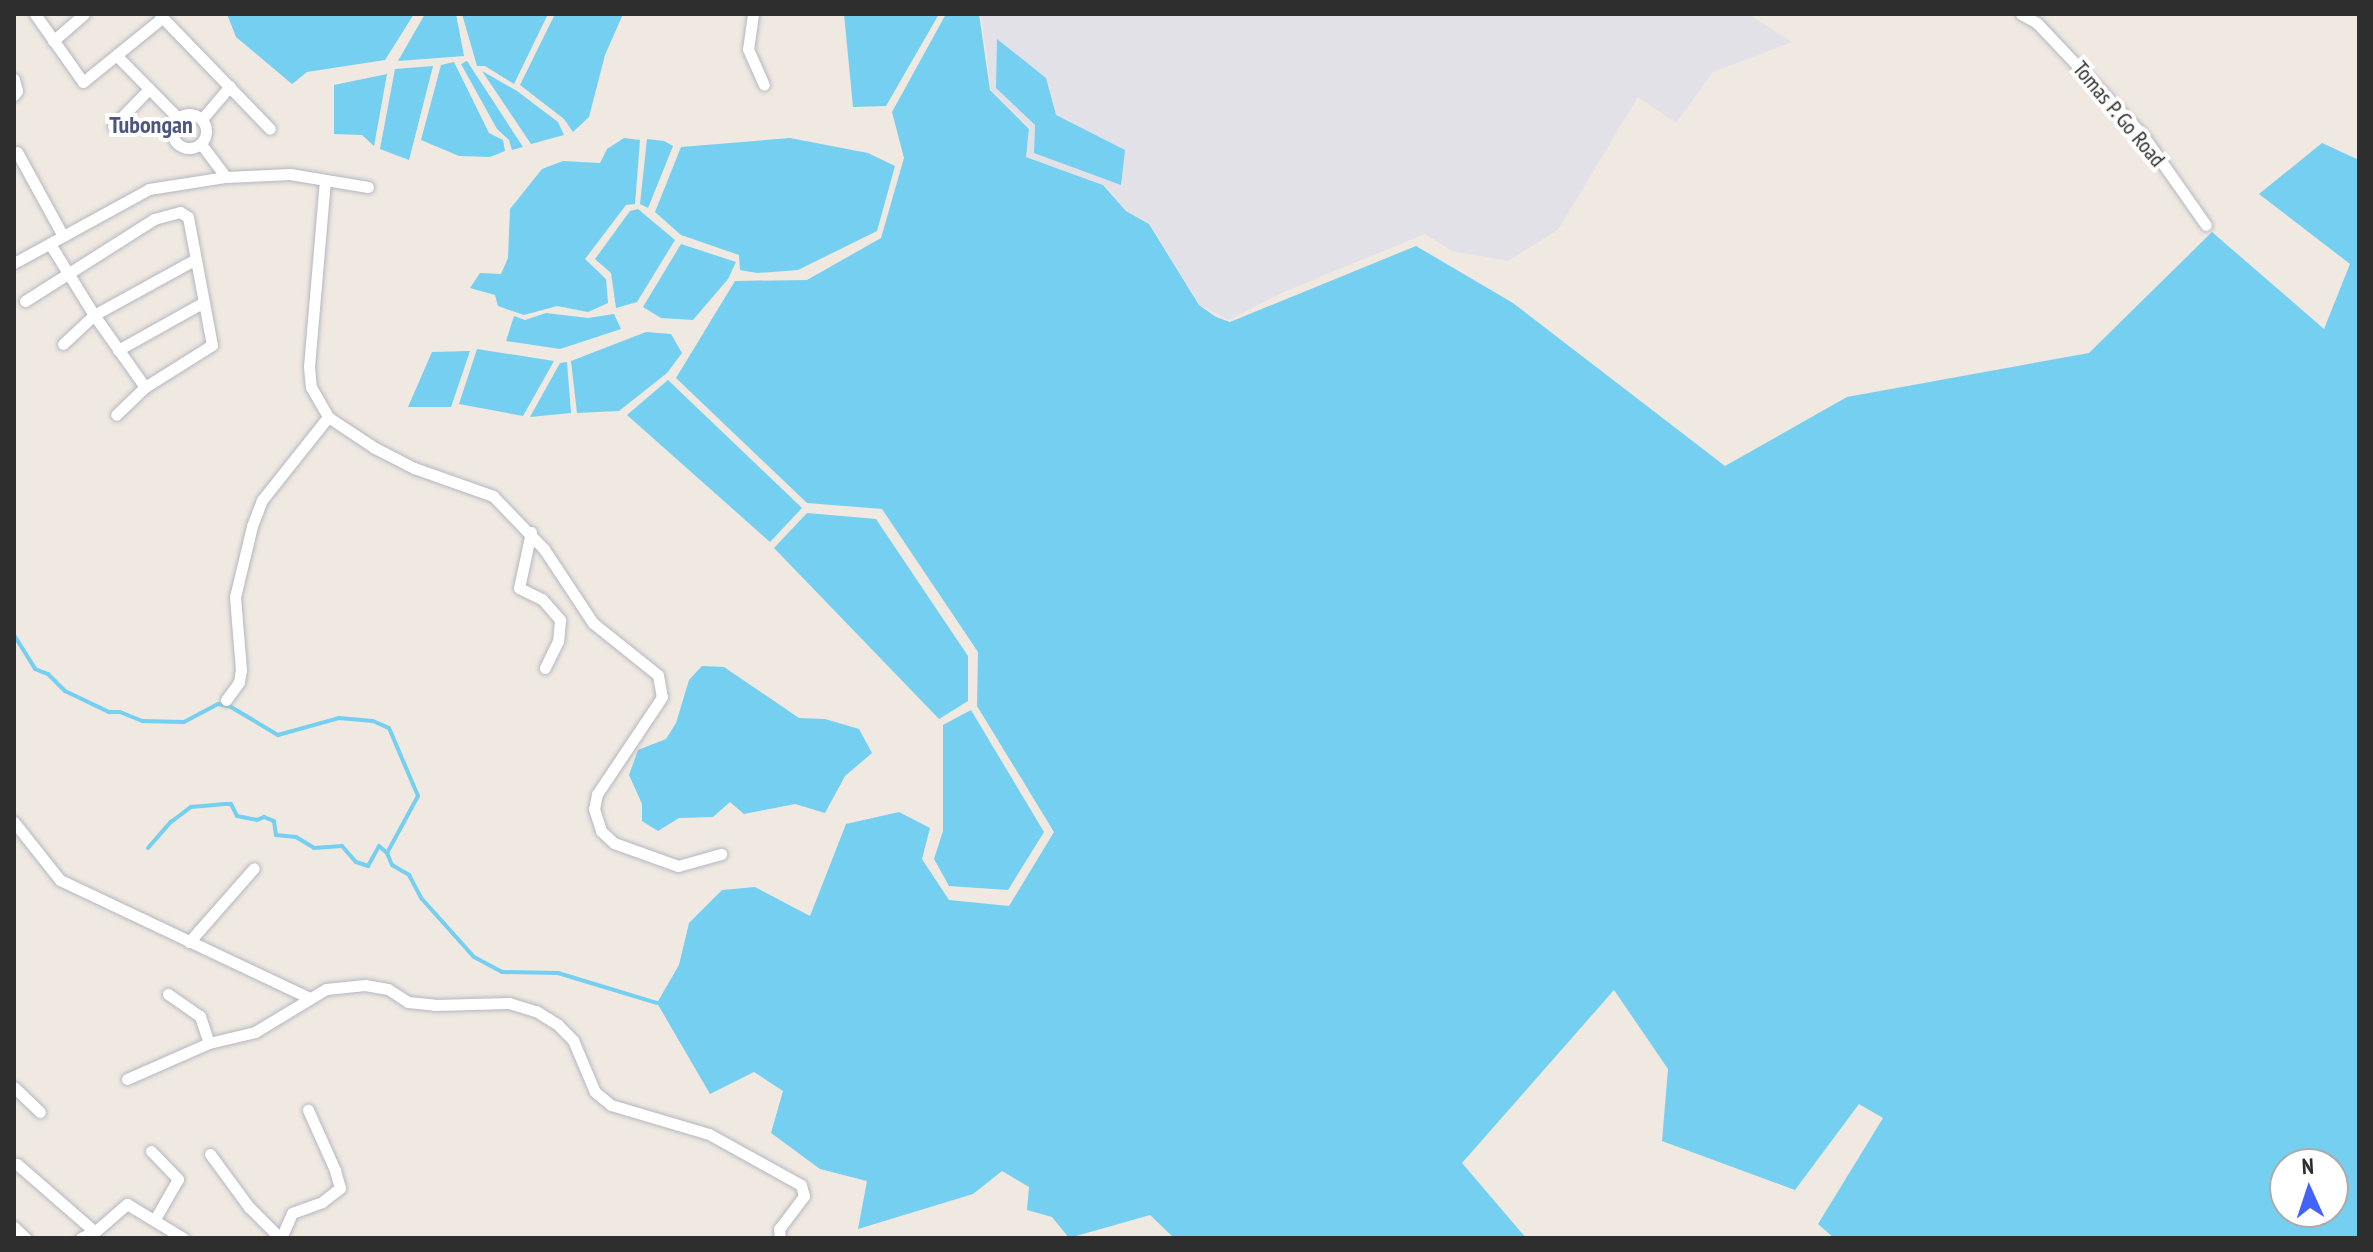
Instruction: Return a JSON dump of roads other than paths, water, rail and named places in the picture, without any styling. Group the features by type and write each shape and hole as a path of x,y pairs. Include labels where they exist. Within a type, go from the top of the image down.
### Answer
{"street":[{"path":"35,14 81,80 86,82 161,16 270,129"},
{"path":"53,41 84,14"},
{"path":"753,14 748,49 764,85"},
{"name":"Tomas P. Go Road","path":"2021,14 2048,34 2142,134 2206,225"},
{"path":"118,57 177,117"},
{"path":"14,79 17,91 14,95"},
{"path":"202,119 230,86"},
{"path":"113,126 149,89"},
{"path":"194,114 202,119 206,136 201,144 183,148 175,143 171,135 177,117 194,114"},
{"path":"201,144 226,177"},
{"path":"17,152 63,236"},
{"path":"14,261 149,189 226,177 290,174 368,187"},
{"path":"325,180 309,366 311,387 328,417 375,448 414,468 493,496 531,532 593,623 652,668 661,685 662,697 597,794 594,809 601,831 614,843 678,866 721,854"},
{"path":"25,301 154,219 180,212 188,217 212,345 145,387 116,415"},
{"path":"50,244 94,315 145,387"},
{"path":"63,344 94,315 196,259"},
{"path":"118,350 204,302"},
{"path":"226,700 239,682 241,670 235,597 257,513 281,473 328,417"},
{"path":"531,532 519,588 542,599 560,620 558,641 545,668"},
{"path":"14,822 60,880 310,998"},
{"path":"189,942 254,868"},
{"path":"127,1079 209,1043 255,1032 326,989 365,985 388,989 408,1002 509,1003 536,1011 558,1025 573,1040 595,1092 611,1105 709,1134 801,1185 804,1196 800,1206 780,1233 765,1238"},
{"path":"168,994 200,1016 209,1043"},
{"path":"14,1087 40,1112"},
{"path":"210,1154 249,1207 281,1238 292,1213 322,1202 340,1188 308,1110"},
{"path":"151,1151 178,1179 155,1219"},
{"path":"17,1164 95,1232"},
{"path":"81,1238 95,1232 127,1204 183,1238"},
{"path":"14,1227 26,1238"}],"water":[{"path":"227,14 414,14 385,60 307,72 292,84 236,37"},
{"path":"425,14 456,14 464,56 398,61"},
{"path":"462,14 548,14 514,84 485,66 477,66"},
{"path":"555,14 623,14 605,55 589,117 573,132 564,119 520,85"},
{"path":"844,14 939,14 886,106 853,107"},
{"path":"946,14 979,14 990,90 1029,129 1026,157 1103,185 1126,211 1149,224 1199,305 1216,317 1230,322 1416,246 1513,303 1725,466 1847,397 2089,353 2212,232 2324,329 2350,264 2259,194 2322,143 2359,160 2359,1238 1834,1238 1818,1224 1883,1118 1859,1104 1795,1190 1662,1141 1668,1069 1614,990 1462,1163 1526,1238 1174,1238 1150,1215 1069,1238 1052,1217 1027,1210 1029,1187 1002,1171 973,1194 858,1229 867,1181 820,1169 771,1133 783,1091 754,1072 710,1094 657,1003 679,965 689,923 722,890 755,887 810,916 846,824 899,812 930,828 922,859 949,900 1009,906 1054,832 977,706 978,652 882,509 807,503 676,378 735,281 807,280 881,238 904,158 892,112"},
{"path":"997,39 1046,78 1056,115 1125,150 1121,185 1034,153 1035,125 996,88"},
{"path":"467,61 523,147 512,150 509,140 497,129 461,64"},
{"path":"454,62 489,133 503,140 505,151 490,157 459,156 421,140 441,65"},
{"path":"433,66 409,160 380,149 395,69"},
{"path":"482,71 517,91 558,122 564,135 531,144"},
{"path":"387,74 374,146 362,135 334,134 334,85"},
{"path":"624,138 640,140 635,204 626,205 585,259 606,279 608,303 588,312 557,306 524,315 498,306 495,295 470,288 480,273 501,274 508,258 510,209 542,169 563,161 600,163 607,149"},
{"path":"790,138 868,153 895,166 877,231 798,270 757,273 740,270 739,255 681,235 655,212 681,147"},
{"path":"647,139 664,141 673,146 648,208 640,204"},
{"path":"638,209 675,240 637,302 616,308 611,273 595,259 630,211"},
{"path":"681,244 736,262 728,279 693,320 661,318 643,307"},
{"path":"546,313 588,318 614,314 621,329 560,349 506,341 514,316 525,320"},
{"path":"646,332 671,334 682,353 667,373 619,411 577,413 571,361"},
{"path":"477,349 554,361 523,416 459,404"},
{"path":"470,351 451,407 408,407 432,352"},
{"path":"567,362 571,413 530,417 560,363"},
{"path":"668,380 802,508 770,542 627,415"},
{"path":"807,513 876,519 968,656 968,701 939,719 774,548"},
{"path":"702,666 724,667 799,718 825,719 859,729 872,753 845,776 825,813 795,804 744,814 730,802 713,817 679,818 658,831 642,821 642,804 629,775 638,750 666,739 676,723 689,680"},
{"path":"971,710 1044,832 1008,890 949,886 934,859 943,831 943,725"}],"waterway":[{"path":"14,635 35,669 48,674 65,691 109,712 120,712 142,721 184,722 218,704 231,707 278,735 339,718 373,721 389,728 418,796 387,853 392,865 409,875 422,899 474,957 502,972 558,973 657,1003"},
{"path":"148,848 171,822 191,807 231,804 237,816 257,820 264,817 274,821 276,835 296,837 314,848 342,846 356,862 368,866 379,846 387,853"}],"district":[{"name":"Tubongan","path":"151,125"}]}
